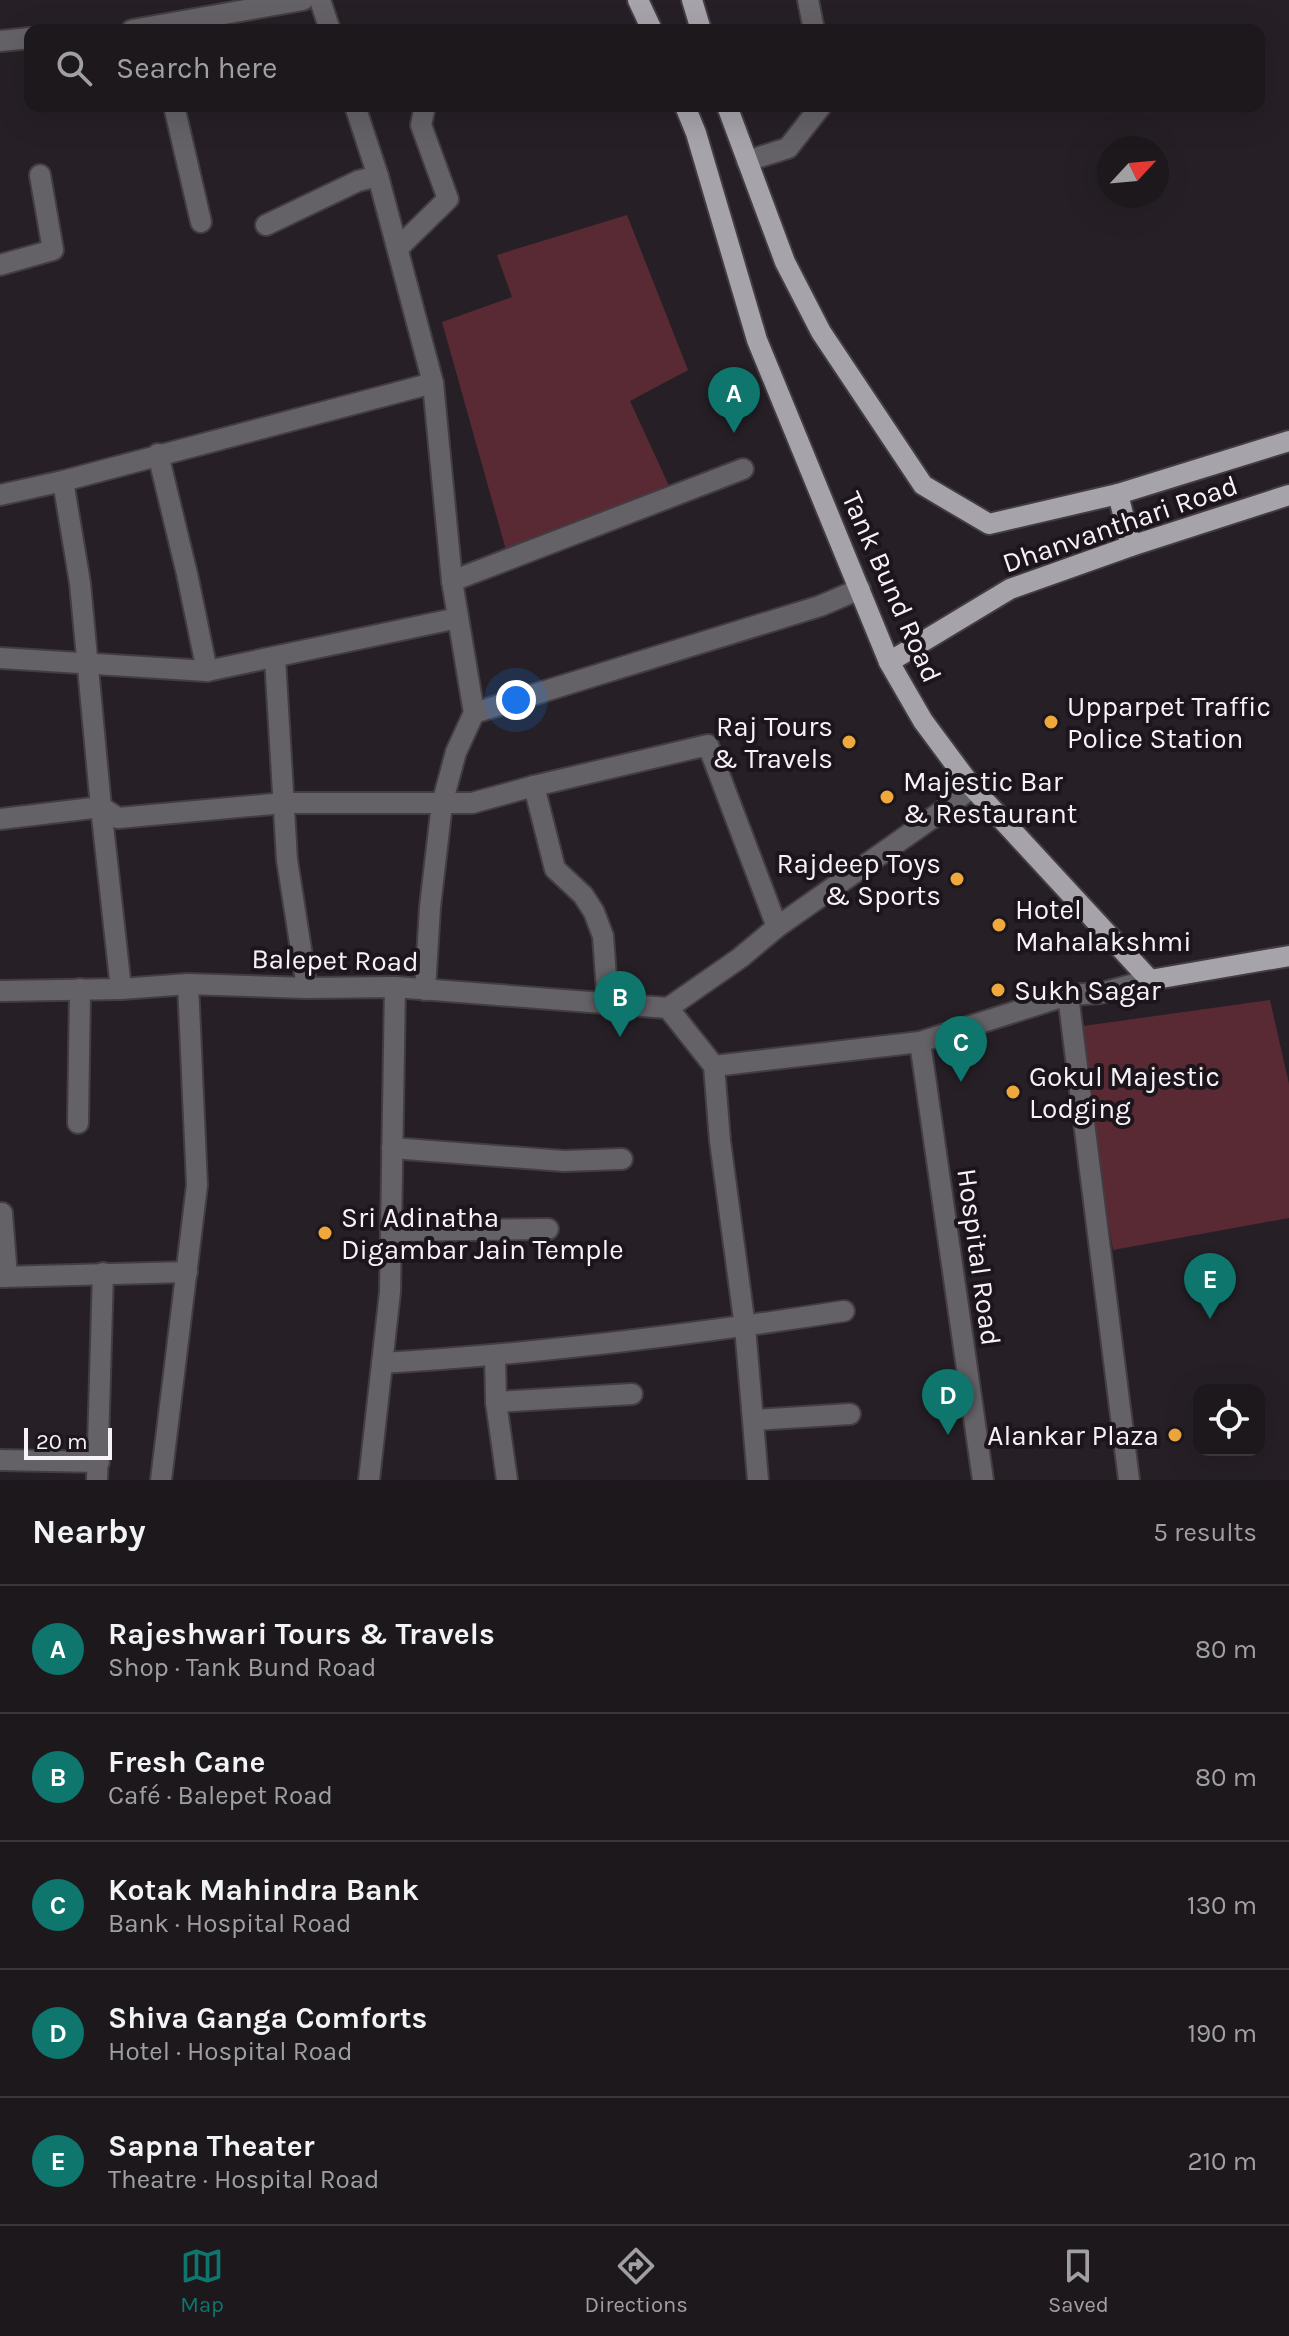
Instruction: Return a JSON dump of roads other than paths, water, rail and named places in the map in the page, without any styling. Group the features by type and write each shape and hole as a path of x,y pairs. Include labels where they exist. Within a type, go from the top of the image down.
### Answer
{"main road":[{"path":"638,0 649,24"},
{"path":"692,0 699,24"},
{"name":"Tank Bund Road","path":"687,112 757,340 889,662 923,721 972,787 1150,980"},
{"path":"729,112 785,262 821,332 923,485 989,524 1118,494 1131,546"},
{"name":"Dhanvanthari Road","path":"1118,494 1289,441"},
{"name":"Dhanvanthari Road","path":"889,662 1010,589 1289,495"},
{"path":"1150,980 1289,956"}],"street":[{"path":"181,24 303,0"},
{"path":"320,0 328,24"},
{"path":"808,0 813,24"},
{"path":"0,41 24,39"},
{"path":"175,112 201,222"},
{"path":"357,112 378,176 433,383 452,581 474,713 456,752 442,804 430,907 425,990"},
{"path":"398,248 448,199 421,125 424,112"},
{"path":"747,161 788,148 816,112"},
{"path":"0,265 53,250 40,175"},
{"path":"266,225 358,181 378,176"},
{"path":"0,495 433,383"},
{"path":"158,454 207,671"},
{"path":"452,581 743,469"},
{"path":"63,481 80,583 121,989"},
{"path":"474,713 820,606 860,589"},
{"path":"0,658 207,671 458,618"},
{"path":"275,658 287,860 307,988"},
{"path":"0,819 101,807 118,818 284,803 472,803 708,745 777,927"},
{"path":"534,786 555,869 583,895 594,912 603,936 608,1005"},
{"path":"758,1480 745,1327 720,1141 714,1066 668,1008 972,787"},
{"path":"714,1066 920,1042 1068,995 1101,993 1150,980"},
{"path":"161,1480 197,1185 188,984"},
{"name":"Balepet Road","path":"0,991 121,989 188,984 395,987 668,1008"},
{"path":"369,1480 390,1292 395,987"},
{"path":"78,1123 80,989"},
{"path":"1068,995 1129,1480"},
{"name":"Hospital Road","path":"920,1042 983,1480"},
{"path":"392,1148 564,1161 622,1159"},
{"path":"2,1213 3,1276 187,1272"},
{"path":"391,1231 548,1229"},
{"path":"0,1460 98,1471 103,1273"},
{"path":"382,1363 495,1356 745,1327 844,1311"},
{"path":"495,1356 496,1402 507,1480"},
{"path":"496,1402 632,1394"},
{"path":"753,1420 850,1414"}],"place":[{"name":"Rajeshwari Tours & Travels","path":"734,433"},
{"name":"Upparpet Traffic Police Station","path":"1051,722"},
{"name":"Raj Tours & Travels","path":"849,742"},
{"name":"Majestic Bar & Restaurant","path":"887,797"},
{"name":"Rajdeep Toys & Sports","path":"957,879"},
{"name":"Hotel Mahalakshmi","path":"999,925"},
{"name":"Sukh Sagar","path":"998,990"},
{"name":"Fresh Cane","path":"620,1037"},
{"name":"Kotak Mahindra Bank","path":"961,1082"},
{"name":"Gokul Majestic Lodging","path":"1013,1092"},
{"name":"Sri Adinatha Digambar Jain Temple","path":"325,1233"},
{"name":"Sapna Theater","path":"1210,1319"},
{"name":"Shiva Ganga Comforts","path":"948,1435"},
{"name":"Alankar Plaza","path":"1175,1435"}]}
